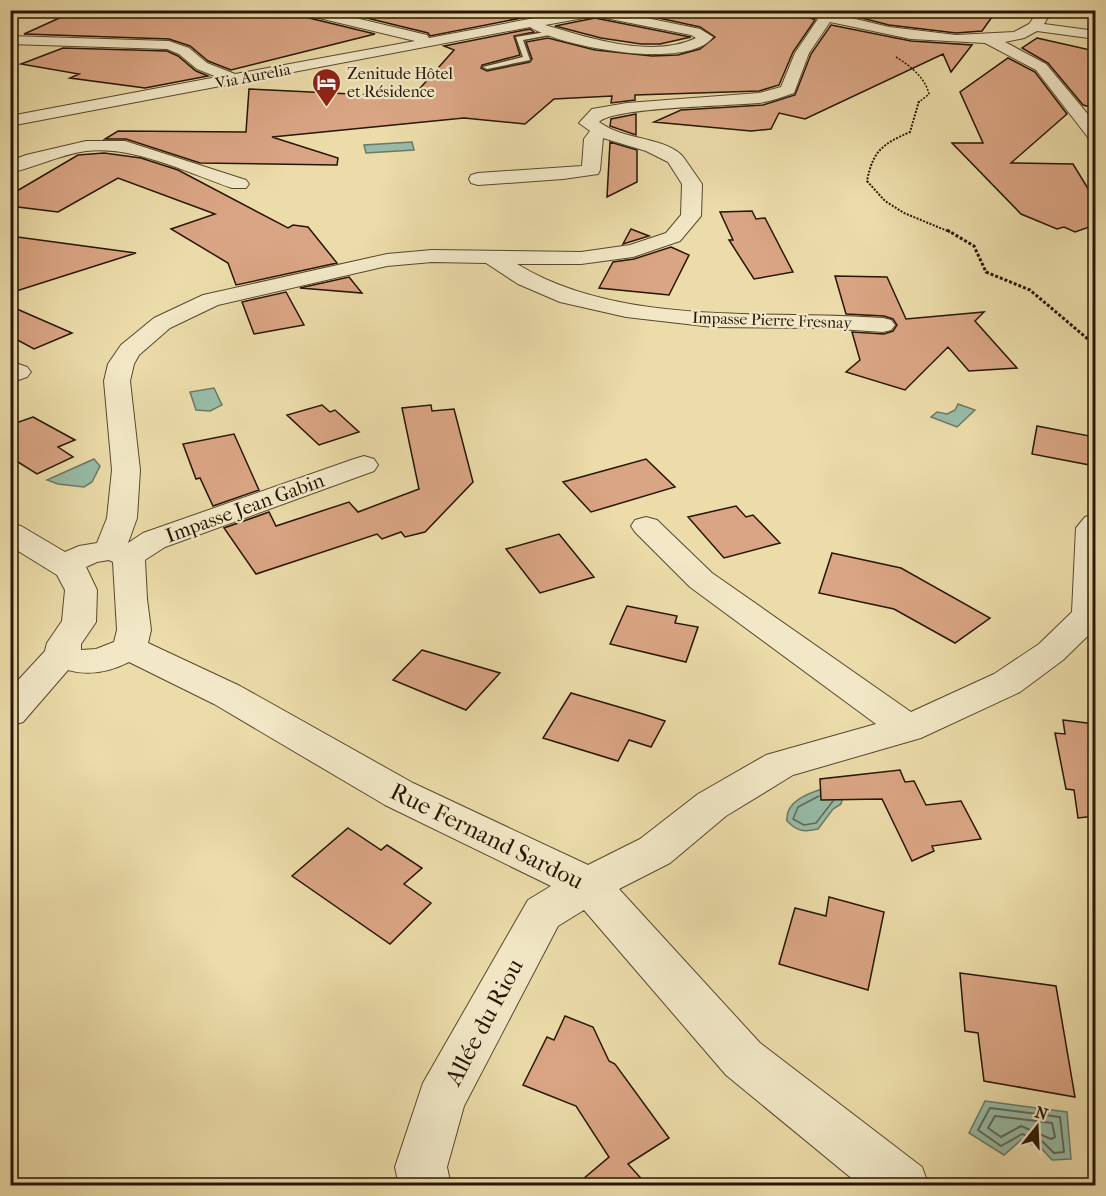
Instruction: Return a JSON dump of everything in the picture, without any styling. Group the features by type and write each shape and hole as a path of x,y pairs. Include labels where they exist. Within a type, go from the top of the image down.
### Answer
{"street":[{"path":"303,10 432,42"},
{"path":"802,10 875,29 924,37 988,39 1024,33 1035,27 1046,10"},
{"path":"530,24 614,47 642,51 674,49 698,43 706,37 694,32 598,11"},
{"name":"Via Aurelia","path":"10,121 598,11"},
{"path":"62,654 72,661 93,662 129,648 134,630 130,599 119,554 126,470 117,381 121,364 130,350 162,323 211,300 387,260 432,256 580,258 633,251 673,237 691,216 692,184 675,158 652,147 610,135 588,123 598,113 627,108 760,98 788,90 802,53 826,17"},
{"path":"1035,27 1095,35"},
{"path":"60,43 96,29"},
{"path":"988,39 1041,67 1092,127"},
{"path":"10,40 169,45 184,51 202,66 234,80"},
{"path":"107,56 134,43"},
{"path":"478,179 514,175 574,174 591,170 593,139 600,130"},
{"path":"10,168 32,159 86,146 125,146 239,184"},
{"name":"Impasse Pierre Fresnay","path":"492,258 526,279 568,297 626,310 713,320 825,321 883,325"},
{"path":"10,368 18,372 10,375"},
{"name":"Impasse Jean Gabin","path":"119,554 364,465"},
{"path":"1092,617 1091,528 1095,523"},
{"path":"646,526 701,580 908,729"},
{"path":"10,533 70,569"},
{"path":"10,713 62,654 64,643 79,622 81,590 70,569 70,562 90,553 119,554"},
{"name":"Allée du Riou","path":"425,1185 421,1167 441,1100 543,913 589,885 655,851 712,805 780,765 908,729 1007,683 1051,652 1092,617"},
{"name":"Rue Fernand Sardou","path":"129,648 227,695 399,794 589,885 743,1059 903,1185"}],"lane":[{"path":"487,67 527,57 519,39 558,32"}],"path":[{"path":"889,52 908,64 928,87 929,94 918,102 910,132 876,149 869,165 867,181 885,201 894,207 945,229 974,246 986,272 1030,290 1061,314 1095,346"}],"water":[{"path":"412,142 414,150 366,153 364,145"},
{"path":"214,388 222,405 210,411 196,410 190,392"},
{"path":"958,404 975,410 957,427 931,417 937,412 947,414 955,410"},
{"path":"94,459 100,466 92,482 84,487 58,484 47,480"},
{"path":"825,788 843,796 841,804 833,809 818,829 801,830 787,821 787,814 794,803 805,795"},
{"path":"985,1101 1067,1112 1071,1159 1052,1160 1040,1147 1021,1140 1004,1155 969,1133"}],"building":[{"path":"77,10 295,10 297,15 375,34 231,70 208,61 190,46 169,39 24,34"},
{"path":"334,10 562,10 430,36 428,33"},
{"path":"622,10 794,10 815,20 793,52 779,85 759,91 635,95 635,100 611,103 612,96 554,99 525,124 464,118 272,137 338,158 337,165 200,163 126,139 105,139 118,131 246,132 249,89 414,95 454,50 444,46 530,29 534,32 514,36 520,55 482,65 481,68 487,71 530,62 532,59 526,42 548,38 595,50 652,56 678,55 700,49 715,37 700,27"},
{"path":"830,10 997,10 982,31 956,33 889,25"},
{"path":"595,18 691,37 660,44 641,44 601,38 555,26"},
{"path":"831,25 911,41 972,45 951,72 943,54 805,119 779,113 771,129 751,131 654,122 681,110 763,105 795,95 811,54"},
{"path":"1037,38 1095,51 1095,108 1083,105 1048,63 1022,48"},
{"path":"63,48 167,51 178,56 196,71 208,76 145,88 70,78 79,74 21,64"},
{"path":"1008,58 1035,72 1067,114 1011,163 1073,164 1095,200 1095,225 1075,232 1064,227 1057,229 1021,214 952,143 983,143 960,92"},
{"path":"636,114 636,135 610,126 611,119"},
{"path":"610,142 637,150 637,182 607,197"},
{"path":"104,153 141,158 178,170 288,228 293,225 308,227 337,263 236,285 228,263 171,229 215,214 118,178 58,212 10,206 10,195 78,155"},
{"path":"752,211 756,219 765,218 793,272 754,279 729,240 733,240 720,212"},
{"path":"631,229 649,236 623,244"},
{"path":"10,236 136,253 10,293"},
{"path":"671,247 689,255 669,295 599,288 613,262 634,259"},
{"path":"835,276 887,277 906,319 984,312 975,321 1017,368 969,371 948,347 905,390 846,372 860,360 852,332 884,334 893,331 897,325 893,319 884,316 846,314"},
{"path":"349,277 362,293 300,288"},
{"path":"286,292 304,325 254,334 242,302"},
{"path":"10,306 72,333 34,349 10,336"},
{"path":"322,405 330,412 335,410 359,432 319,445 287,415"},
{"path":"431,405 432,411 454,409 473,482 425,532 405,537 401,532 382,539 377,534 256,574 224,528 269,512 276,526 349,502 358,512 419,489 402,408"},
{"path":"33,417 75,440 58,447 73,457 37,474 10,457 10,425"},
{"path":"1037,426 1095,437 1095,466 1032,454"},
{"path":"234,434 259,490 213,506 200,478 196,479 183,444"},
{"path":"646,459 675,487 591,512 563,482"},
{"path":"736,506 746,517 753,515 780,543 724,558 688,517"},
{"path":"559,534 594,577 540,593 506,549"},
{"path":"832,553 901,568 990,618 955,643 894,609 819,593"},
{"path":"627,606 677,616 675,623 698,627 686,662 610,644"},
{"path":"422,650 500,673 466,710 393,680"},
{"path":"571,693 665,721 651,747 629,740 618,761 543,738"},
{"path":"1063,720 1095,724 1095,816 1078,818 1074,790 1066,789 1055,733 1065,734"},
{"path":"900,770 905,782 914,781 926,805 961,801 981,839 932,846 934,851 912,861 882,799 821,800 820,779"},
{"path":"348,828 381,850 387,845 422,868 404,884 431,903 390,944 292,876"},
{"path":"829,897 884,912 868,990 779,964 795,908 826,916"},
{"path":"960,973 1056,986 1075,1097 984,1081 978,1033 965,1031"},
{"path":"565,1016 593,1027 609,1061 615,1064 669,1138 628,1164 647,1185 576,1185 609,1157 576,1106 523,1085 547,1037 554,1040"}],"place":[{"name":"Zenitude Hôtel et Résidence","path":"326,108"}]}
